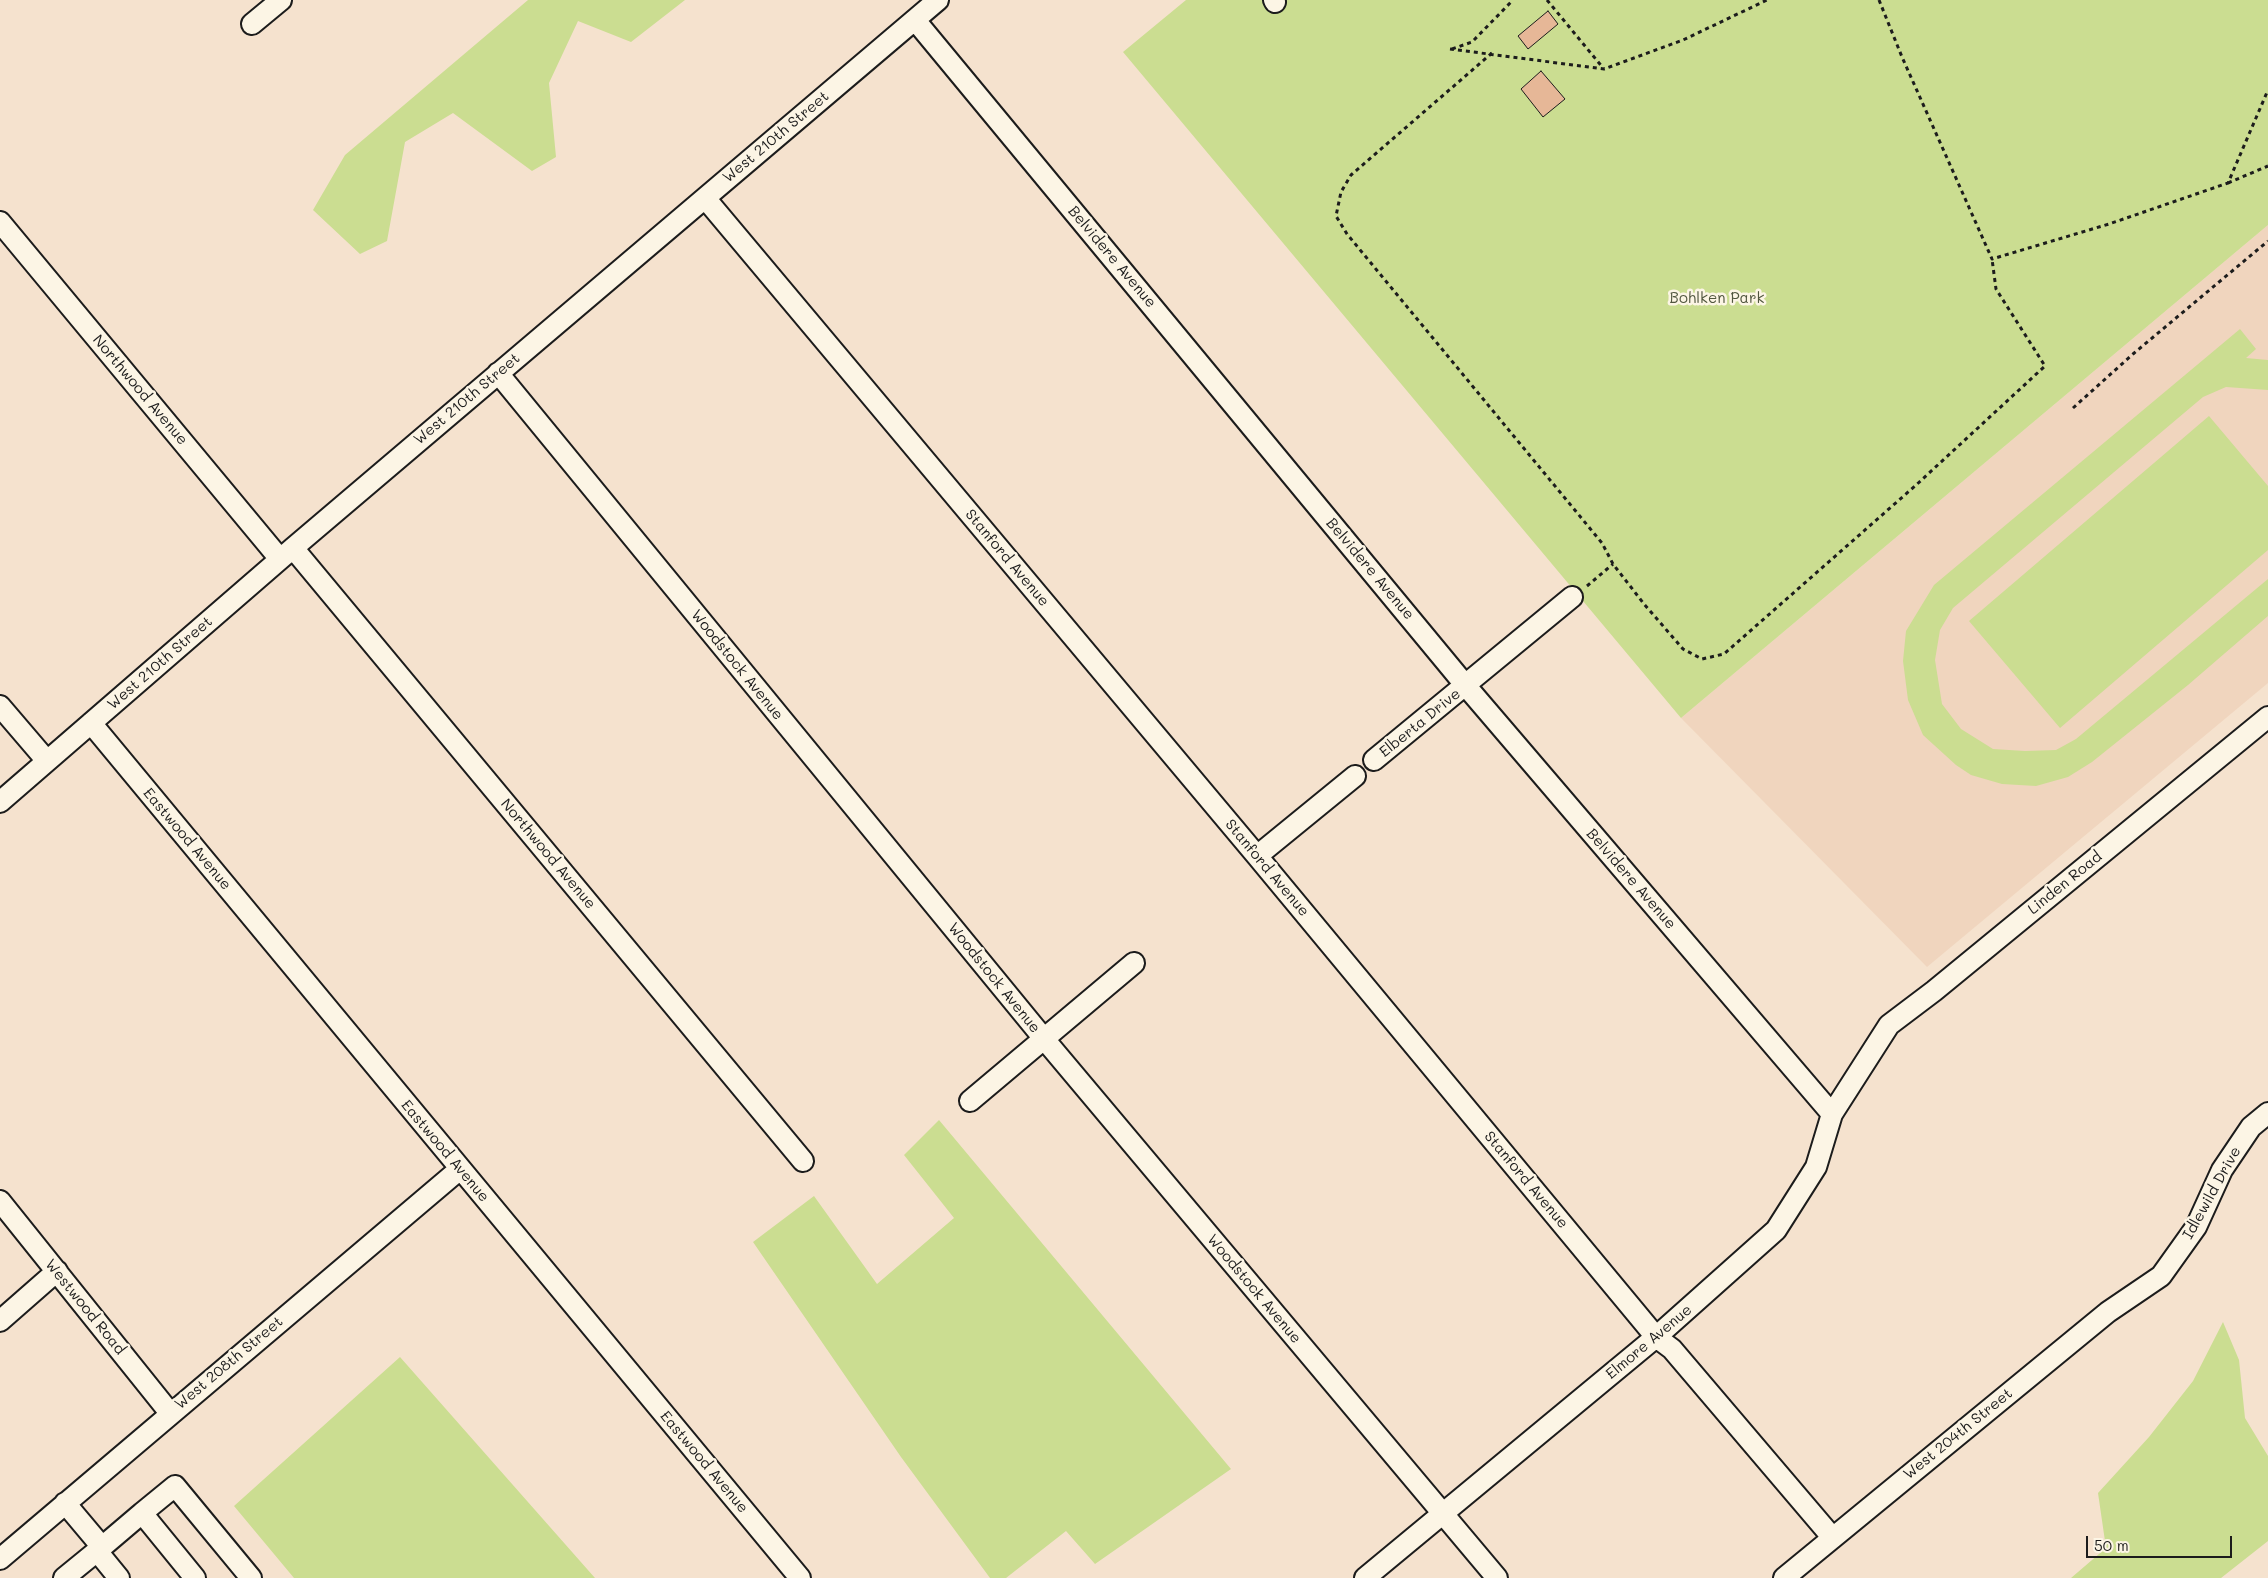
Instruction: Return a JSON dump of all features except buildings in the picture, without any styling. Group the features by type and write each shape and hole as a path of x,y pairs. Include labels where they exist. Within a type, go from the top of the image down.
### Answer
{"street":[{"path":"252,24 281,0"},
{"name":"West 210th Street","path":"0,802 286,553 938,0"},
{"name":"Belvidere Avenue","path":"915,20 1466,686 1832,1114"},
{"name":"Stanford Avenue","path":"704,198 1258,856 1656,1337 1672,1349 1832,1537"},
{"name":"Northwood Avenue","path":"0,222 286,553 803,1161"},
{"name":"Woodstock Avenue","path":"498,372 1045,1040 1497,1578"},
{"name":"Elberta Drive","path":"1374,760 1572,597"},
{"path":"0,706 47,761"},
{"name":"Linden Road","path":"1869,1055 1889,1025 1934,991 2268,717"},
{"name":"Eastwood Avenue","path":"91,723 800,1578"},
{"path":"1258,856 1355,776"},
{"path":"970,1102 1134,963"},
{"name":"Elmore Avenue","path":"1365,1578 1656,1337 1776,1230 1816,1167 1832,1114 1869,1055"},
{"name":"Idlewild Drive","path":"2135,1293 2161,1276 2196,1227 2222,1170 2251,1127 2268,1113"},
{"name":"West 208th Street","path":"0,1559 460,1169"},
{"name":"Westwood Road","path":"0,1202 170,1413"},
{"path":"0,1321 58,1272"},
{"name":"West 204th Street","path":"1784,1578 2108,1312 2135,1293"},
{"path":"64,1578 175,1486 251,1578"},
{"path":"65,1503 120,1578"},
{"path":"142,1513 195,1578"}],"path":[{"path":"1513,0 1472,42 1450,50 1492,53 1604,69 1683,40 1767,0"},
{"path":"1547,0 1604,69"},
{"path":"1492,53 1350,175 1342,192 1336,216 1353,242 1602,543 1614,564 1683,649 1702,659 1724,654 1916,486 2045,366 1996,289 1992,259 1902,57 1879,0"},
{"path":"2228,183 2268,90"},
{"path":"1992,259 2109,224 2228,183 2268,166"},
{"path":"2073,408 2133,354 2268,241"},
{"path":"1572,597 1614,564"}],"shaded area":[{"path":"2268,225 2268,683 1927,967 1681,718"}],"green space":[{"path":"528,0 685,0 631,42 578,21 549,83 556,157 532,171 453,113 405,142 387,241 360,254 313,210 345,155"},
{"name":"Bohlken Park","path":"1186,0 2268,0 2268,225 1681,718 1123,52"},
{"path":"2240,329 2256,349 2246,358 2268,360 2268,390 2226,387 2203,397 1953,608 1940,630 1935,660 1942,704 1961,729 1993,749 2056,750 2076,739 2268,579 2268,616 2188,685 2092,762 2068,777 2036,786 2002,784 1971,775 1956,765 1923,735 1908,700 1903,661 1906,631 1934,585"},
{"path":"2209,416 2268,486 2268,550 2060,728 1969,621"},
{"path":"939,1120 1231,1469 1095,1564 1066,1531 1006,1578 990,1578 901,1457 753,1242 814,1196 877,1284 954,1218 904,1155"},
{"path":"2223,1322 2239,1360 2245,1418 2268,1456 2268,1541 2221,1578 2071,1578 2106,1548 2098,1493 2149,1437 2193,1381"},
{"path":"400,1357 595,1578 294,1578 234,1506"}]}
